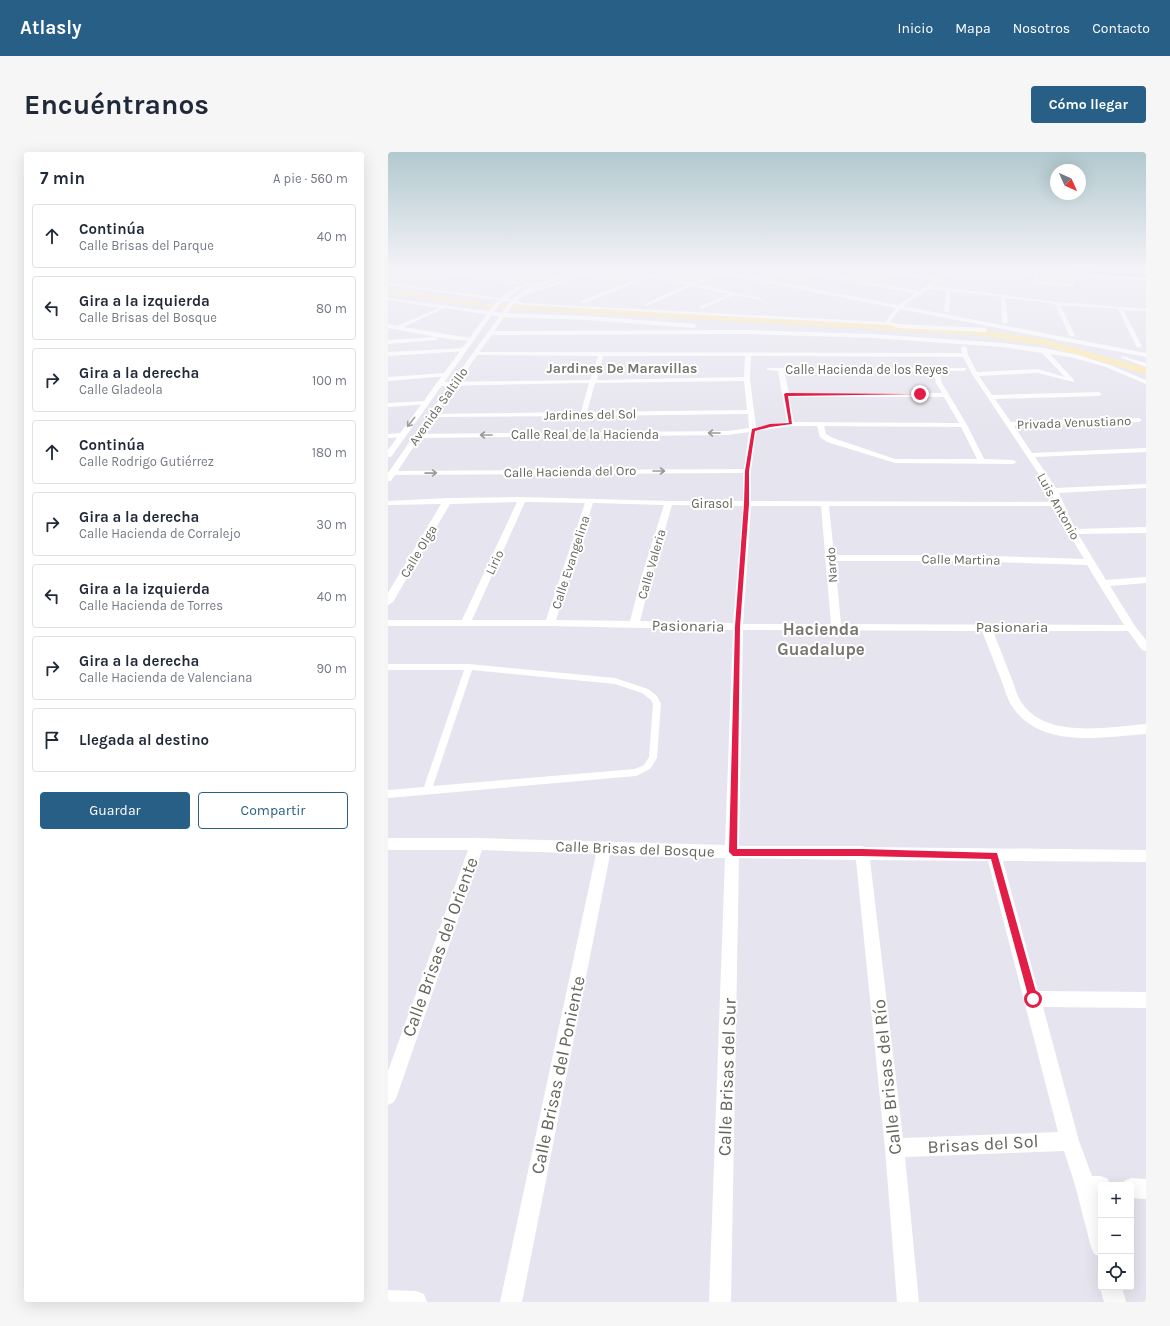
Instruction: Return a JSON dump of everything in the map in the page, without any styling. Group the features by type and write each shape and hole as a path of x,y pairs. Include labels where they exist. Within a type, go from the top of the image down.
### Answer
{"street":[{"path":"397,328 407,324"},
{"name":"Avenida Saltillo","path":"388,454 484,324"},
{"name":"Avenida Saltillo","path":"390,476 431,415 497,324"},
{"path":"666,324 726,328 746,332"},
{"path":"883,324 997,331 1100,350 1146,365"},
{"path":"984,324 1146,355"},
{"path":"1067,324 1072,335"},
{"path":"1128,324 1139,346"},
{"path":"388,326 455,338"},
{"path":"490,333 746,332 829,334 1002,345 1043,350 1091,360 1146,382"},
{"path":"829,334 831,349"},
{"path":"388,342 455,338 473,339"},
{"name":"Luis Antonio","path":"962,343 965,355 975,374 1054,491 1072,532 1131,628 1146,647"},
{"path":"476,354 748,354 831,349 965,355"},
{"path":"388,354 464,350"},
{"path":"1043,350 1084,395"},
{"path":"583,415 600,354"},
{"name":"Calle Brisas del Sur","path":"720,1302 738,627 747,504 747,471 753,430 747,379 748,354"},
{"path":"1038,371 1043,368 1057,366"},
{"name":"Calle Hacienda de los Reyes","path":"769,369 964,369"},
{"path":"781,369 791,424"},
{"path":"935,369 939,383 964,425 981,461"},
{"path":"975,374 1038,371 1072,381"},
{"path":"388,379 445,375"},
{"path":"1131,377 1146,389"},
{"path":"438,384 747,379"},
{"path":"786,394 946,394"},
{"path":"991,397 1099,394"},
{"path":"388,405 426,403"},
{"name":"Jardines del Sol","path":"431,415 583,415 750,412"},
{"name":"Privada Venustiano","path":"1010,424 1139,420"},
{"name":"Calle Real de la Hacienda","path":"417,436 728,433 791,424 964,425"},
{"path":"820,425 823,435 830,440 887,459 910,462 1014,462"},
{"path":"388,436 401,435"},
{"path":"1029,455 1146,450"},
{"name":"Calle Hacienda del Oro","path":"390,476 747,471"},
{"path":"1054,491 1146,486"},
{"name":"Calle Olga","path":"388,602 448,500"},
{"name":"Girasol","path":"388,502 522,500 747,504 1061,504"},
{"name":"Lirio","path":"465,624 522,500"},
{"name":"Calle Evangelina","path":"550,623 590,501"},
{"name":"Calle Valeria","path":"634,625 647,575 669,503"},
{"name":"Nardo","path":"825,504 836,626"},
{"path":"1072,532 1146,530"},
{"name":"Calle Martina","path":"831,558 960,558 1091,562"},
{"path":"1104,582 1146,580"},
{"name":"Pasionaria","path":"388,623 550,623 738,627 836,626 1131,628"},
{"path":"986,627 1015,702 1020,710 1030,720 1044,727 1061,732 1075,733 1146,729"},
{"name":"Calle Brisas del Bosque","path":"388,844 477,844 733,852 862,852 1146,856"},
{"name":"Calle Brisas del Oriente","path":"388,1096 477,844"},
{"name":"Calle Brisas del Poniente","path":"511,1302 604,849"},
{"name":"Calle Brisas del Río","path":"862,852 895,1148 908,1302"},
{"path":"994,855 1070,1141 1093,1186 1098,1224"},
{"path":"1033,999 1146,1000"},
{"name":"Brisas del Sol","path":"895,1148 1070,1141"},
{"path":"1134,1188 1146,1189"},
{"path":"1112,1290 1115,1302"},
{"path":"388,1301 416,1302"}],"lane":[{"path":"388,667 469,667 615,681 645,691 654,698 656,704 653,758 647,767 636,772 388,794"},
{"path":"427,790 469,667"}],"waterway":[{"path":"820,324 976,332 1044,342 1119,362 1146,371"}],"district":[{"name":"Jardines De Maravillas","path":"622,368"},
{"name":"Hacienda Guadalupe","path":"821,639"}],"route":[{"path":"920,394 786,394 791,424 770,426 753,430 747,471 747,504 738,627 733,852 862,852 994,855 1033,999"}]}
